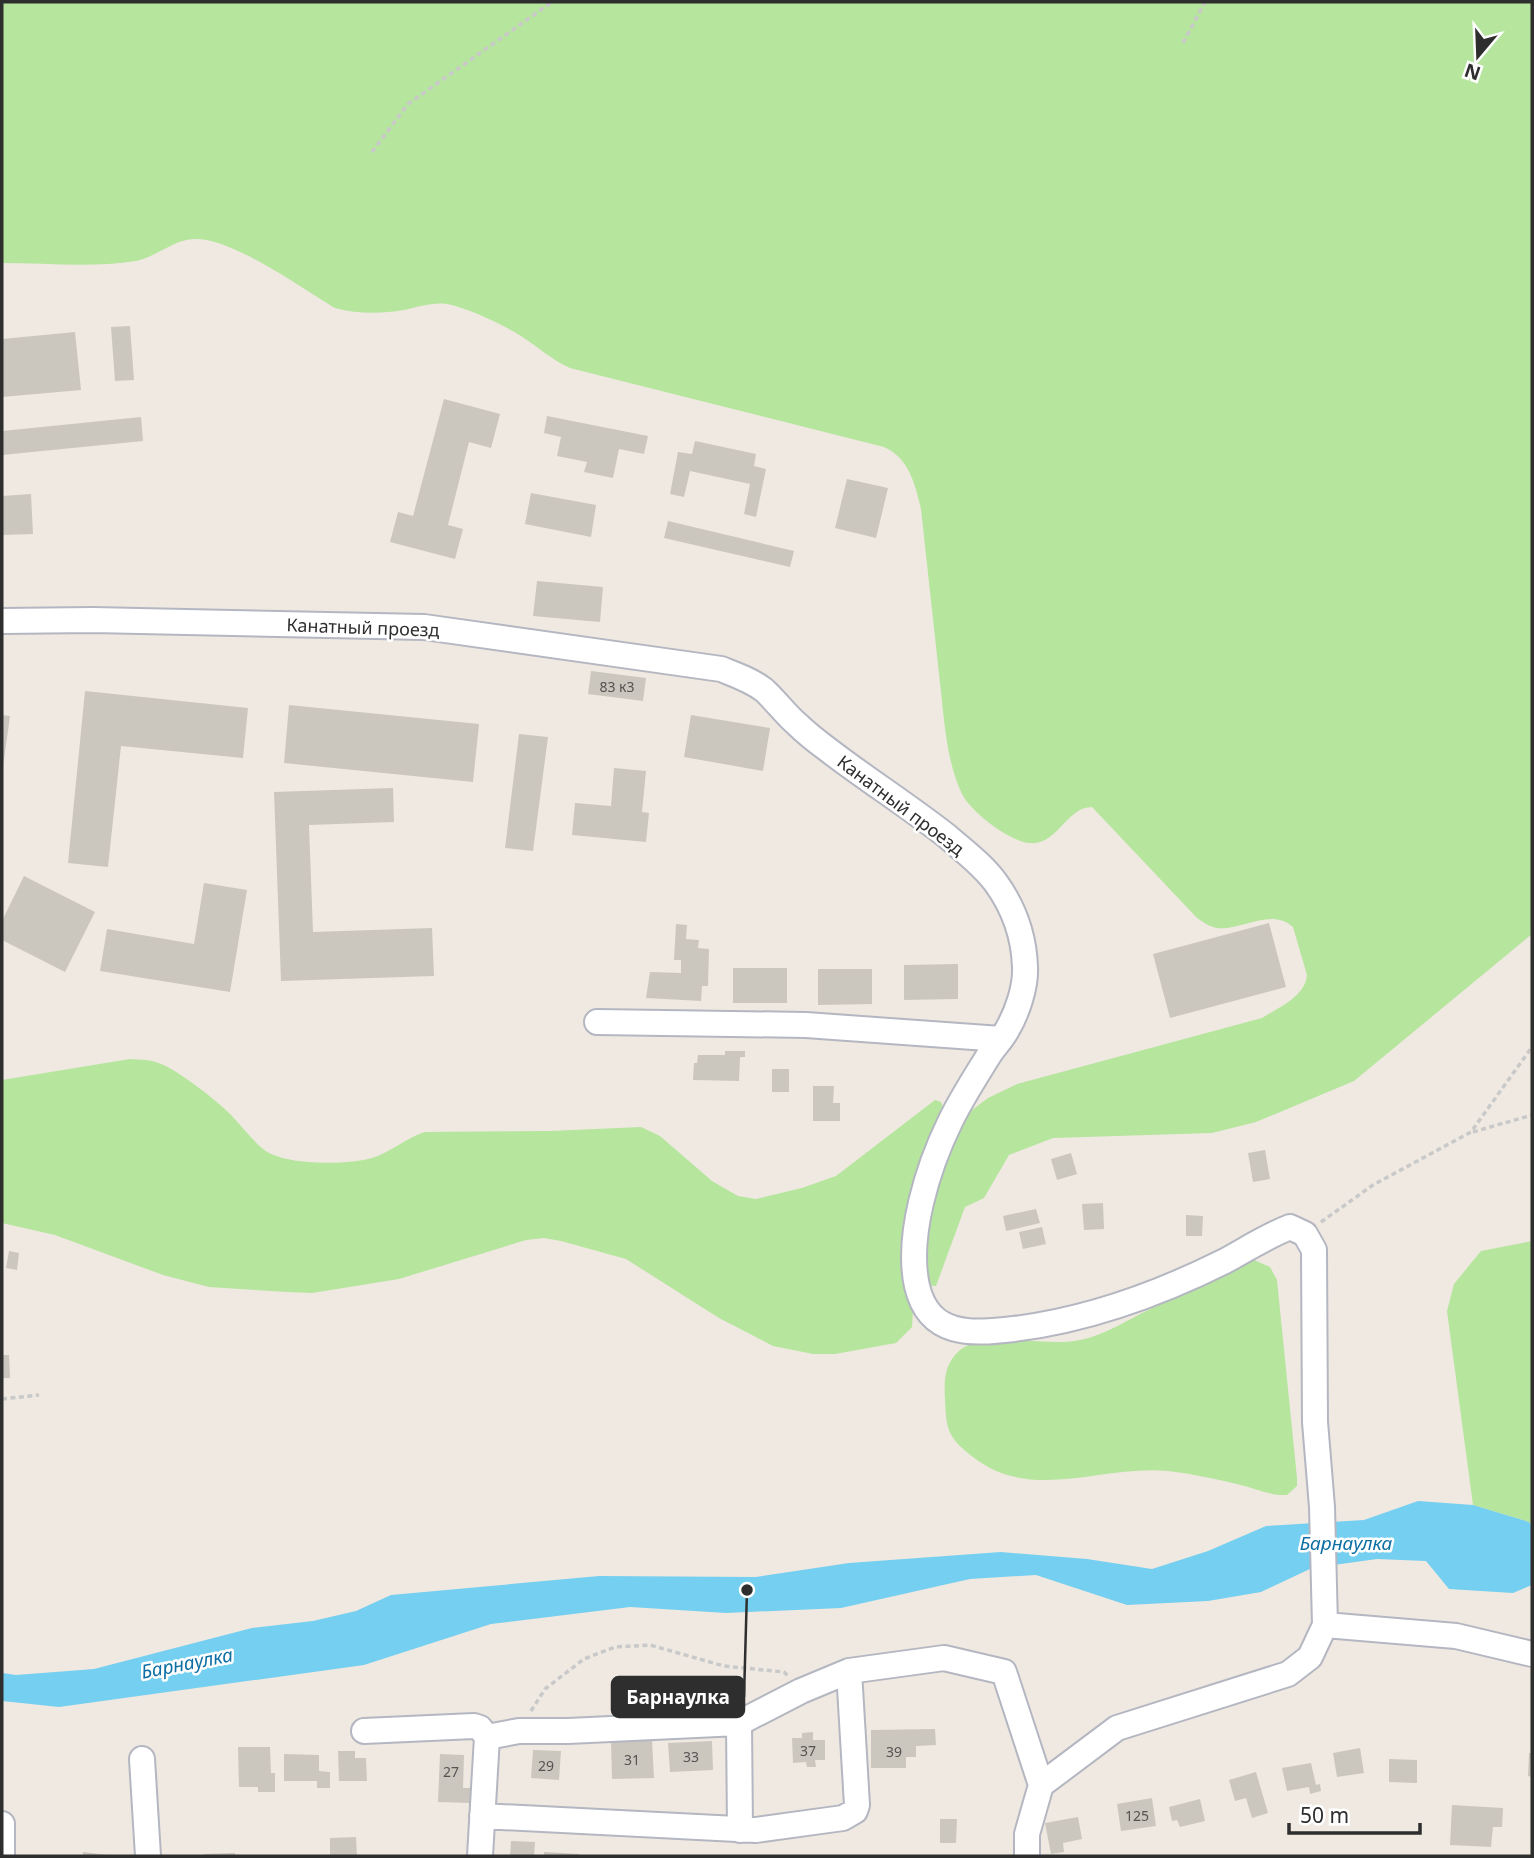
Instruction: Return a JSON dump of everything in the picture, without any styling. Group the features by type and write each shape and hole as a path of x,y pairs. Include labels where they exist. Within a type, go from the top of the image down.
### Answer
{"street":[{"name":"Канатный проезд","path":"2,621 93,620 424,627 708,667 750,681 765,691 797,724 829,750 929,822 965,852 995,881 1012,908 1021,937 1025,970 1018,1004 1007,1030 950,1122 930,1170 921,1204 914,1271 920,1298 935,1319 957,1331 976,1333 1082,1318 1144,1296 1213,1266 1290,1227 1306,1234"},
{"path":"597,1022 806,1025 996,1046"},
{"path":"1041,1785 1117,1728 1288,1674 1310,1657 1325,1625 1322,1507 1315,1422 1314,1250 1306,1234"},
{"path":"1325,1625 1456,1636 1532,1654"},
{"path":"487,1737 519,1731 739,1723 801,1691 849,1671 944,1658 1004,1672 1041,1785 1027,1834 1027,1856"},
{"path":"482,1816 740,1830 843,1818 855,1811 858,1805 849,1671"},
{"path":"739,1723 740,1830"},
{"path":"364,1731 474,1726 484,1732 487,1737 480,1856"},
{"path":"142,1759 148,1856"},
{"path":"2,1825 2,1856"}],"path":[{"path":"372,152 408,104 552,2"},
{"path":"1183,43 1205,2"},
{"path":"1471,1132 1532,1047"},
{"path":"1306,1234 1373,1185 1471,1132 1532,1115"},
{"path":"2,1399 39,1395"},
{"path":"519,1731 545,1689 584,1659 615,1647 650,1645 724,1666 784,1672 801,1691"}],"green space":[{"path":"2,2 1532,2 1532,934 1354,1081 1256,1122 1212,1133 1053,1138 1009,1155 984,1198 965,1207 936,1286 925,1285 922,1263 929,1200 964,1116 988,1098 1017,1084 1262,1018 1290,1001 1305,983 1307,975 1293,927 1275,919 1226,928 1204,923 1092,807 1075,813 1047,839 1030,843 1002,832 967,801 956,780 946,735 921,509 910,473 893,452 884,447 570,368 504,326 455,306 425,305 378,313 335,308 248,256 211,241 188,239 144,259 119,263 2,263"},
{"path":"130,1059 153,1061 177,1073 224,1108 263,1149 285,1159 332,1163 372,1158 425,1132 641,1127 660,1136 712,1181 738,1196 756,1199 802,1188 836,1176 935,1100 941,1102 944,1110 902,1254 903,1280 913,1311 912,1327 896,1343 835,1354 813,1354 773,1346 719,1318 626,1259 544,1238 526,1240 399,1279 312,1293 209,1287 163,1275 55,1235 2,1223 2,1080"},
{"path":"1532,1241 1532,1526 1529,1522 1473,1505 1447,1311 1454,1284 1481,1251"},
{"path":"1252,1259 1270,1267 1277,1280 1297,1478 1297,1486 1287,1495 1168,1471 1067,1479 1019,1478 996,1471 973,1457 953,1438 946,1418 945,1379 955,1355 970,1344 998,1340 1061,1342 1092,1337"}],"water":[{"path":"1418,1501 1473,1505 1529,1522 1532,1526 1532,1585 1513,1593 1449,1589 1426,1561 1377,1559 1312,1568 1261,1592 1208,1601 1127,1605 1036,1575 970,1579 841,1608 726,1613 630,1607 491,1624 364,1665 59,1707 2,1701 2,1673 16,1675 94,1669 252,1628 313,1621 356,1611 391,1595 599,1576 756,1577 849,1563 1001,1552 1087,1559 1152,1569 1208,1551 1266,1526 1364,1520"}],"building":[{"path":"130,326 134,380 115,381 111,327"},
{"path":"75,332 81,390 2,397 2,339"},
{"path":"444,399 500,414 491,448 469,442 448,525 463,529 455,559 390,542 398,512 413,516"},
{"path":"547,416 648,436 644,454 619,449 613,478 584,472 587,462 557,456 561,437 544,433"},
{"path":"141,417 143,441 2,455 2,431"},
{"path":"695,441 756,454 754,466 766,469 756,517 744,514 750,484 690,471 684,497 670,494 678,452 692,454"},
{"path":"847,479 888,488 876,538 835,528"},
{"path":"531,493 596,505 591,537 525,524"},
{"path":"31,494 33,534 2,535 2,496"},
{"path":"668,521 794,551 790,567 664,538"},
{"path":"537,581 603,587 600,622 533,616"},
{"path":"591,671 646,678 643,701 588,694"},
{"path":"85,691 248,708 243,758 121,746 108,867 68,863"},
{"path":"289,705 479,724 473,782 284,763"},
{"path":"2,715 10,716 3,767 2,767"},
{"path":"691,715 770,728 763,771 684,757"},
{"path":"519,734 548,737 533,851 505,848"},
{"path":"614,768 646,771 642,812 649,813 646,842 572,835 575,803 611,806"},
{"path":"393,788 394,822 309,825 313,932 432,928 434,976 281,981 274,792"},
{"path":"24,876 95,912 65,972 2,940 2,921"},
{"path":"204,883 247,890 230,992 100,971 107,929 194,944"},
{"path":"1269,923 1286,987 1170,1018 1153,954"},
{"path":"676,924 687,925 686,939 699,940 698,948 709,949 708,986 702,986 701,1001 646,998 650,972 681,973 681,960 674,960"},
{"path":"958,964 958,999 904,1000 904,965"},
{"path":"733,968 787,968 787,1003 733,1003"},
{"path":"818,969 872,969 872,1004 818,1005"},
{"path":"725,1051 745,1051 745,1057 740,1057 739,1081 693,1080 694,1063 697,1063 698,1055 725,1055"},
{"path":"772,1069 789,1069 789,1092 772,1092"},
{"path":"813,1086 834,1086 833,1103 840,1103 840,1121 813,1121"},
{"path":"1265,1150 1270,1179 1253,1182 1248,1153"},
{"path":"1071,1153 1077,1174 1057,1180 1051,1159"},
{"path":"1103,1203 1104,1229 1084,1230 1082,1204"},
{"path":"1036,1209 1040,1223 1006,1231 1003,1216"},
{"path":"1186,1215 1203,1216 1202,1236 1186,1236"},
{"path":"1042,1227 1046,1244 1023,1249 1019,1232"},
{"path":"9,1251 19,1253 17,1270 6,1268"},
{"path":"2,1355 9,1355 10,1378 2,1378"},
{"path":"935,1729 936,1745 916,1746 916,1757 906,1757 906,1768 871,1768 871,1730"},
{"path":"813,1732 813,1740 825,1740 825,1760 815,1760 816,1767 807,1767 806,1762 793,1763 792,1738 802,1738 802,1733"},
{"path":"652,1740 654,1778 612,1779 611,1741"},
{"path":"712,1741 713,1770 670,1772 668,1743"},
{"path":"238,1747 270,1747 275,1792 258,1792 258,1787 239,1787"},
{"path":"1360,1748 1364,1773 1337,1777 1333,1753"},
{"path":"533,1750 561,1751 559,1780 531,1778"},
{"path":"338,1751 355,1751 355,1758 366,1758 367,1781 339,1781"},
{"path":"1529,1753 1532,1753 1532,1777 1528,1776"},
{"path":"284,1754 319,1755 319,1771 330,1772 330,1788 317,1788 317,1781 284,1781"},
{"path":"440,1754 464,1755 463,1788 471,1788 470,1803 438,1802"},
{"path":"1389,1759 1417,1760 1417,1783 1389,1782"},
{"path":"1311,1763 1316,1785 1320,1784 1321,1791 1310,1794 1309,1787 1287,1791 1282,1768"},
{"path":"1256,1772 1268,1813 1252,1818 1246,1798 1235,1801 1229,1780"},
{"path":"1152,1798 1156,1826 1121,1831 1117,1804"},
{"path":"1200,1799 1205,1821 1180,1827 1177,1820 1172,1821 1169,1807"},
{"path":"1452,1805 1503,1808 1502,1827 1493,1827 1491,1847 1450,1845"},
{"path":"1078,1817 1082,1839 1063,1843 1064,1852 1051,1854 1045,1823"},
{"path":"940,1819 957,1819 956,1843 940,1843"},
{"path":"356,1837 357,1856 330,1856 330,1838"},
{"path":"511,1841 535,1842 534,1856 510,1856"},
{"path":"83,1852 107,1855 107,1856 83,1856"},
{"path":"544,1852 579,1854 579,1856 544,1856"},
{"path":"235,1853 235,1856 204,1856 204,1854"}],"place":[{"name":"Барнаулка","path":"747,1590"}]}
